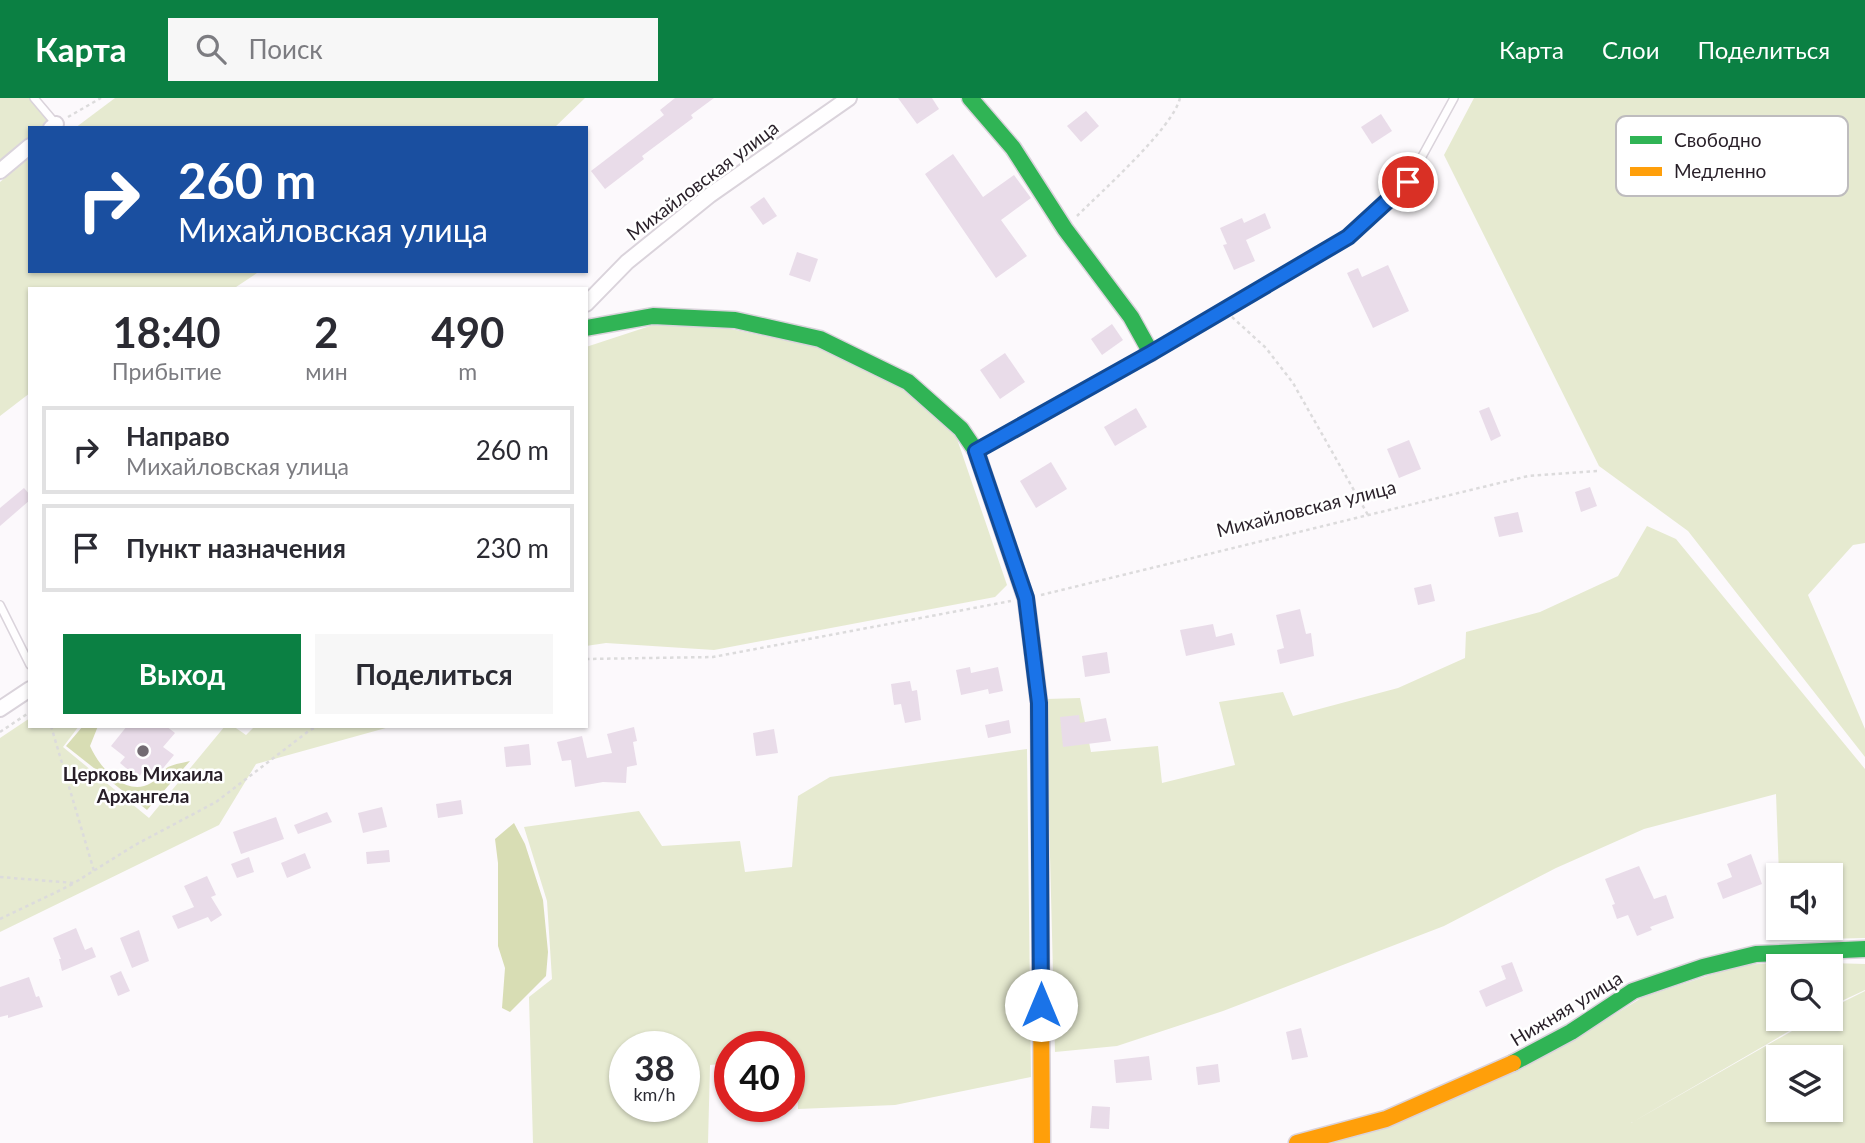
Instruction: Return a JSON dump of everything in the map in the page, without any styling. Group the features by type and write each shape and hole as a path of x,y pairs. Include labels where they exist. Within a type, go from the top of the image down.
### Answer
{"street":[{"name":"Михайловская улица","path":"588,302 626,262 710,195 849,98"},
{"path":"970,98 1013,148 1065,229 1131,317 1151,353"},
{"path":"0,171 28,148"},
{"path":"588,328 653,316 735,320 820,338 908,382 961,429 976,451 1026,598 1039,703 1042,1143"},
{"path":"0,709 28,690"},
{"name":"Нижняя улица","path":"1297,1143 1385,1119 1504,1068 1571,1032 1633,991 1703,967 1756,954 1865,949"}],"lane":[{"path":"34,98 53,126"},
{"path":"976,451 1151,353 1348,237 1408,182 1454,98"},
{"path":"0,606 28,661"}],"path":[{"path":"53,126 101,98"},
{"path":"1065,229 1151,140 1177,110 1180,98"},
{"path":"1224,309 1266,348 1293,383 1368,515"},
{"name":"Михайловская улица","path":"588,659 713,657 1026,598 1528,476 1598,471"},
{"path":"0,732 28,713"},
{"path":"52,728 94,871"},
{"path":"306,728 310,730"},
{"path":"0,919 74,883 135,845 216,802 315,728"},
{"path":"0,877 74,883"}],"green space":[{"path":"0,98 30,98 51,126 28,126 28,144 0,162"},
{"path":"115,98 585,98 556,126 78,126"},
{"path":"1474,98 1865,98 1865,543 1853,545 1808,595 1865,729 1865,757 1688,531 1599,466 1444,155"},
{"path":"28,159 28,273 257,273 236,287 28,287 28,395 0,416 0,182"},
{"path":"653,325 731,329 820,348 901,388 955,433 1007,585 995,597 714,650 606,643 588,646 588,346"},
{"path":"1647,526 1676,539 1865,769 1865,938 1843,939 1843,863 1779,863 1776,794 1644,829 1556,868 1444,926 1223,1011 1117,1046 1055,1052 1046,699 1080,698 1091,752 1158,746 1162,783 1235,765 1219,702 1283,692 1293,716 1398,688 1465,658 1466,632 1540,612 1618,576"},
{"path":"28,719 28,728 77,728 63,747 149,818 223,728 236,728 246,735 253,728 386,728 256,764 219,825 0,932 0,738"},
{"path":"81,728 97,728 90,746 94,754 114,778 132,786 142,787 151,783 168,767 190,761 147,810 66,746"},
{"path":"1027,749 1031,1077 895,1105 805,1109 805,1031 714,1031 714,1065 710,1065 708,1143 533,1143 529,997 552,979 547,901 524,827 639,811 662,846 740,841 745,872 792,867 798,796 830,777"},
{"path":"514,823 525,844 543,900 548,952 546,976 510,1012 502,1008 505,968 498,946 498,863 495,839"},
{"path":"1843,963 1865,964 1865,990 1843,1000"},
{"path":"1766,964 1766,1031 1789,1031 1631,1123 1766,1046 1766,1122 1843,1122 1843,1045 1768,1045 1792,1031 1843,1031 1843,1002 1865,991 1865,1143 1320,1143 1586,1032 1643,997 1741,965"}],"building":[{"path":"675,98 714,98 605,189 591,171 664,115 660,110"},
{"path":"898,98 932,98 939,109 917,124"},
{"path":"1086,111 1099,126 1081,142 1067,126"},
{"path":"1381,114 1392,131 1372,144 1361,127"},
{"path":"953,154 983,197 1014,175 1031,198 1001,220 1027,256 996,278 925,174"},
{"path":"764,197 777,216 763,225 750,207"},
{"path":"1265,213 1271,228 1246,240 1255,261 1234,270 1223,245 1227,244 1220,228 1242,218 1244,223"},
{"path":"797,252 818,259 810,282 789,275"},
{"path":"1388,265 1409,311 1373,328 1347,273 1358,268 1362,277"},
{"path":"1112,324 1123,340 1102,355 1091,339"},
{"path":"1005,353 1025,382 1000,399 980,370"},
{"path":"1489,407 1501,436 1491,441 1479,411"},
{"path":"1136,408 1147,427 1115,446 1104,427"},
{"path":"1409,440 1421,469 1399,478 1387,449"},
{"path":"1051,462 1067,489 1036,508 1020,481"},
{"path":"1590,487 1597,506 1581,512 1575,492"},
{"path":"24,488 28,493 28,502 0,526 0,508"},
{"path":"1518,512 1523,532 1499,537 1494,517"},
{"path":"1431,584 1435,601 1418,605 1414,588"},
{"path":"1300,609 1306,634 1311,633 1314,656 1280,664 1277,650 1284,648 1276,615"},
{"path":"1213,624 1216,637 1232,633 1235,645 1186,656 1180,630"},
{"path":"1107,652 1110,673 1085,677 1082,656"},
{"path":"970,667 971,673 998,667 1003,691 989,694 988,689 961,695 956,670"},
{"path":"910,681 912,691 917,690 921,720 905,723 901,704 894,705 891,684"},
{"path":"1079,715 1080,723 1106,718 1111,741 1063,747 1060,717"},
{"path":"1009,720 1011,733 988,738 985,725"},
{"path":"634,727 637,741 633,742 637,765 627,767 626,783 603,782 575,787 571,760 562,761 557,742 582,736 587,758 612,753 607,734"},
{"name":"Церковь Михаила Архангела","path":"125,728 169,728 175,733 163,747 174,755 155,778 145,769 138,778 120,763 125,757 111,746"},
{"path":"774,729 778,753 756,756 753,733"},
{"path":"529,744 531,765 506,767 504,747"},
{"path":"461,800 463,814 438,818 436,804"},
{"path":"382,807 387,827 363,833 358,813"},
{"path":"327,812 332,822 298,834 294,825"},
{"path":"276,817 284,839 241,854 233,832"},
{"path":"389,850 390,862 367,864 366,852"},
{"path":"305,853 311,868 287,878 281,863"},
{"path":"1751,854 1762,884 1723,899 1717,883 1732,877 1727,864"},
{"path":"249,857 254,872 237,878 231,864"},
{"path":"1639,866 1654,899 1666,895 1674,918 1650,927 1652,930 1637,936 1628,915 1617,919 1612,905 1615,904 1605,879"},
{"path":"207,876 216,895 211,897 222,915 211,922 208,917 178,929 172,916 194,907 184,886"},
{"path":"76,928 85,950 92,947 96,957 62,971 61,959 53,938"},
{"path":"139,930 149,961 132,968 120,938"},
{"path":"1512,962 1523,991 1486,1007 1479,991 1506,979 1501,966"},
{"path":"121,971 130,991 118,996 110,976"},
{"path":"29,977 36,997 39,996 43,1007 8,1018 8,1015 0,1017 0,987"},
{"path":"1301,1028 1308,1057 1292,1060 1286,1032"},
{"path":"1149,1056 1152,1080 1116,1083 1114,1060"},
{"path":"1218,1064 1220,1082 1198,1085 1196,1067"},
{"path":"1092,1106 1110,1107 1109,1129 1090,1128"}],"traffic: fast":[{"path":"970,98 1013,148 1065,229 1131,317 1151,353"},
{"path":"588,328 653,316 735,320 820,339 908,382 961,429 976,451 1026,599 1033,653"},
{"path":"1513,1063 1571,1032 1633,991 1703,967 1756,954 1865,949"}],"traffic: slow":[{"path":"1033,653 1039,703 1042,1143"},
{"path":"1297,1143 1386,1119 1513,1063"}],"place":[{"name":"Церковь Михаила Архангела","path":"143,751"}],"route":[{"path":"1041,1005 1039,703 1026,598 976,451 1151,353 1348,237 1408,182"}]}
